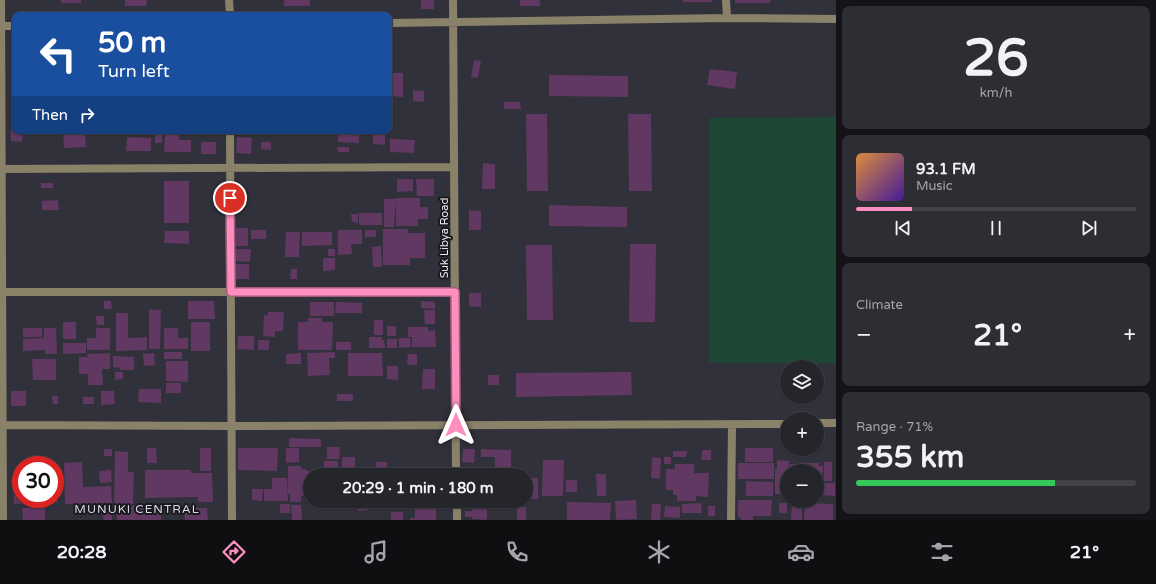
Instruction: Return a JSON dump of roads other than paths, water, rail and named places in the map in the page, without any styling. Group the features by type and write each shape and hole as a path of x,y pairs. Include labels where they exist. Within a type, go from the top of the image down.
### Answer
{"street":[{"path":"1,0 1,425 3,520"},
{"path":"229,0 230,12"},
{"name":"Suk Libya Road","path":"453,0 456,468"},
{"path":"726,0 727,18"},
{"path":"392,23 727,18 836,19"},
{"path":"1,26 12,26"},
{"path":"230,134 232,520"},
{"path":"1,169 454,167"},
{"path":"1,292 455,292"},
{"path":"824,424 836,423"},
{"path":"731,520 732,424"},
{"path":"1,425 232,426 780,424"},
{"path":"456,508 457,520"}],"district":[{"name":"MUNUKI CENTRAL","path":"137,509"}]}
